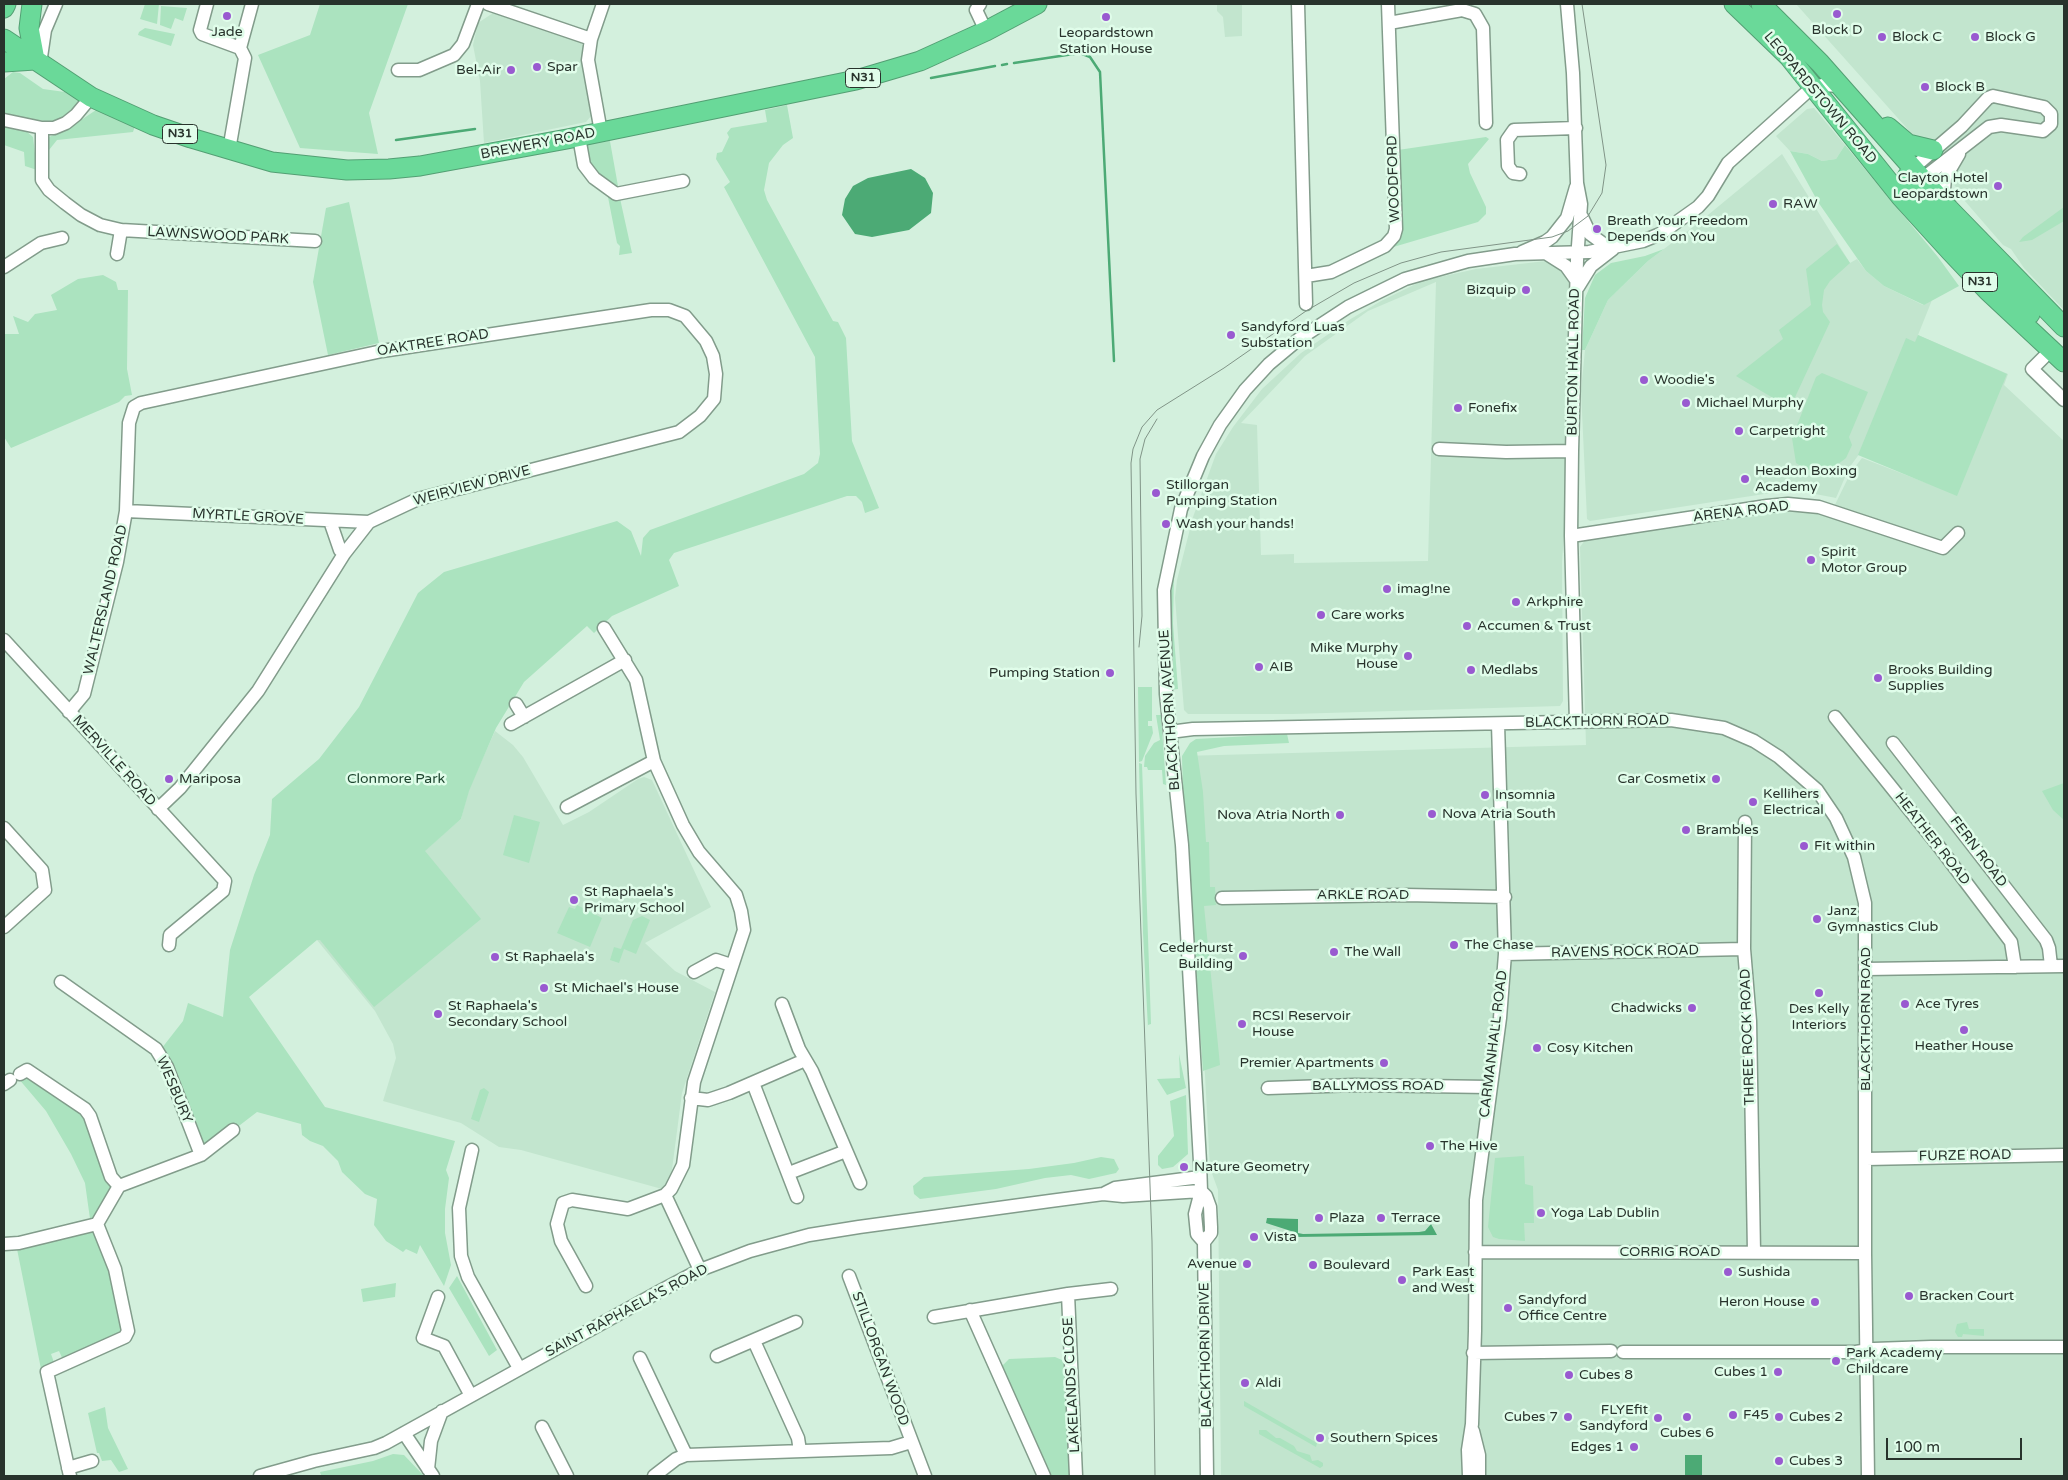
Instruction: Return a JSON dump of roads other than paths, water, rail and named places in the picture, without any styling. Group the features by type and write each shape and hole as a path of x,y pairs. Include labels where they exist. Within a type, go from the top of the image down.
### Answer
{"highway":[{"path":"4,8 6,4"},
{"path":"4,40 31,4"},
{"path":"4,62 38,62 29,28 31,4"},
{"name":"BREWERY ROAD","path":"4,40 91,97 153,125 272,162 346,170 388,169 441,163 579,137 856,80 920,61 986,31 1037,4"},
{"name":"LEOPARDSTOWN ROAD","path":"1734,4 1770,37 1814,87 1911,183 1949,209 2064,327"},
{"name":"LEOPARDSTOWN ROAD","path":"1761,4 1784,25 1840,86 1911,183 1974,276 2060,354"},
{"path":"1840,86 1860,97 1908,144 1933,150"}],"street":[{"path":"38,62 45,30 56,4"},
{"path":"207,4 200,30 202,34 240,48"},
{"path":"229,150 244,58 240,48 252,4"},
{"path":"398,70 407,72 419,70 454,55 463,44 478,4"},
{"path":"488,4 591,39"},
{"path":"601,132 588,60 591,39 603,4"},
{"path":"980,4 976,10 986,31"},
{"path":"1298,4 1306,304"},
{"name":"WOODFORD","path":"1306,276 1331,272 1385,246 1394,236 1396,229 1388,4"},
{"name":"BURTON HALL ROAD","path":"1567,4 1576,128 1577,184 1581,212 1576,284 1571,536 1576,722"},
{"path":"1389,22 1462,10 1475,14 1483,28 1486,123"},
{"path":"1814,87 1840,86"},
{"name":"BLACKTHORN AVENUE","path":"1200,1177 1182,845 1170,732 1164,627 1164,590 1181,509 1203,456 1235,404 1269,364 1326,319 1348,306 1405,280 1436,269 1468,261 1515,254 1547,254 1614,248 1643,241 1660,234 1693,211 1708,196 1728,163 1814,87"},
{"path":"1993,96 2044,107 2052,117 2049,127 2041,131 2001,125 1990,127 1911,183 1933,150 1962,126 1988,98 1993,96"},
{"path":"4,120 42,128 54,128 66,123 84,108 91,97"},
{"path":"1976,110 1990,127"},
{"name":"LAWNSWOOD PARK","path":"42,128 42,180 49,190 81,215 100,225 121,230 315,241"},
{"path":"1520,174 1514,173 1508,166 1507,140 1514,130 1576,128"},
{"path":"579,137 584,165 594,178 616,194 683,181"},
{"path":"1949,209 1945,196 1945,178 1966,144"},
{"name":"BLACKTHORN AVENUE","path":"1515,254 1545,242 1552,237 1567,218 1577,184"},
{"path":"1581,212 1590,234 1605,245 1614,248"},
{"path":"117,254 121,230"},
{"path":"4,267 41,243 62,238"},
{"path":"1547,254 1566,266 1576,284 1591,266 1614,248"},
{"name":"OAKTREE ROAD","path":"129,423 134,407 141,403 372,353 651,310 668,310 685,316 706,341 713,356 716,374"},
{"path":"2060,354 2032,369 2064,400"},
{"name":"WEIRVIEW DRIVE","path":"158,809 180,788 258,691 344,554 369,522 418,499 679,432 700,416 714,399 716,374"},
{"name":"WALTERSLAND ROAD","path":"69,712 84,694 117,562 126,511 129,423"},
{"path":"1439,449 1506,452 1572,451"},
{"name":"ARENA ROAD","path":"1571,536 1788,504 1819,507 1943,548 1958,533"},
{"name":"MYRTLE GROVE","path":"126,511 369,522"},
{"path":"330,521 340,550 344,554"},
{"path":"586,1286 561,1241 557,1224 563,1202 572,1200 628,1209 665,1195 671,1189 683,1166 694,1082 744,930 742,911 736,895 699,852 683,825 654,761 642,696 636,680 625,660 603,629"},
{"name":"MERVILLE ROAD","path":"4,640 225,881 223,891 170,935 169,945"},
{"path":"511,724 625,660"},
{"path":"516,704 524,718"},
{"name":"HEATHER ROAD","path":"1835,717 1937,844 2011,942 2015,967"},
{"name":"BLACKTHORN ROAD","path":"1170,732 1193,729 1671,720 1703,723 1724,728 1754,741 1794,769 1817,790 1836,818 1854,857 1865,903 1865,1253 1868,1476"},
{"name":"CARMANHALL ROAD","path":"1479,1476 1478,1450 1472,1424 1476,1200 1489,1086 1500,1018 1505,954 1505,897 1498,724"},
{"name":"FERN ROAD","path":"1893,742 2046,940 2058,966"},
{"path":"567,807 654,761"},
{"name":"THREE ROCK ROAD","path":"1745,822 1744,949 1750,1021 1754,1252"},
{"path":"4,828 42,870 44,890 4,927"},
{"name":"ARKLE ROAD","path":"1222,898 1409,895 1505,897"},
{"name":"RAVENS ROCK ROAD","path":"1505,954 1744,949"},
{"path":"694,972 716,960 732,965"},
{"path":"1866,969 2058,966"},
{"name":"WESBURY","path":"61,982 156,1049 167,1067 201,1156"},
{"path":"782,1004 805,1060 827,1103 860,1183"},
{"path":"691,1098 708,1100 805,1060"},
{"path":"11,1079 27,1070 85,1110 90,1116 111,1177 119,1186"},
{"path":"753,1083 797,1197"},
{"name":"BALLYMOSS ROAD","path":"1268,1088 1355,1085 1489,1086"},
{"path":"4,1244 19,1243 98,1224 119,1186 201,1156 233,1130"},
{"path":"472,1150 458,1208 460,1256 468,1277 519,1368"},
{"path":"789,1173 846,1151"},
{"name":"FURZE ROAD","path":"1866,1159 2064,1155"},
{"name":"BLACKTHORN DRIVE","path":"1200,1177 1201,1190 1195,1214 1197,1234 1204,1242 1209,1474"},
{"name":"SAINT RAPHAELA’S ROAD","path":"1102,1194 1115,1188 1200,1177"},
{"name":"SAINT RAPHAELA’S ROAD","path":"260,1476 314,1461 374,1448 700,1270 750,1251 809,1235 1102,1194 1129,1196 1201,1190"},
{"path":"665,1195 700,1270"},
{"path":"92,1461 69,1472 47,1372 125,1337 128,1331 115,1269 98,1224"},
{"name":"CORRIG ROAD","path":"1475,1252 1865,1253"},
{"name":"STILLORGAN WOOD","path":"849,1276 910,1442 925,1476"},
{"path":"934,1316 1068,1294 1111,1289"},
{"name":"LAKELANDS CLOSE","path":"1068,1294 1076,1476"},
{"path":"438,1297 423,1338 444,1346 470,1394"},
{"path":"970,1310 1044,1476"},
{"path":"717,1356 796,1322"},
{"path":"754,1340 798,1438 800,1451"},
{"path":"1473,1353 1866,1350 1931,1347 2064,1348"},
{"path":"640,1358 686,1455"},
{"path":"431,1472 431,1441 442,1411"},
{"name":"CARMANHALL ROAD","path":"1469,1476 1468,1438 1472,1424"},
{"path":"542,1427 567,1476"},
{"path":"404,1433 431,1472"},
{"name":"STILLORGAN WOOD","path":"654,1476 676,1459 686,1455 891,1448 910,1442"}],"waterway":[{"path":"1014,63 1080,53 1090,57 1100,72 1114,361"},
{"path":"1002,65 1007,64"},
{"path":"931,78 995,66"},
{"path":"396,140 475,129"}],"tram line":[{"path":"1155,1476 1152,1241 1136,794 1131,463 1133,449 1142,427 1157,410 1224,368 1306,311 1354,283 1401,263 1441,252 1552,237 1568,231 1588,216 1602,193 1606,165 1582,4"},
{"path":"1139,647 1142,616 1140,459 1145,439 1157,419"}],"place":[{"name":"Block D","path":"1837,14"},
{"name":"Jade","path":"227,16"},
{"name":"Leopardstown Station House","path":"1106,17"},
{"name":"Block C","path":"1882,37"},
{"name":"Block G","path":"1975,37"},
{"name":"Spar","path":"537,67"},
{"name":"Bel-Air","path":"511,70"},
{"name":"Block B","path":"1925,87"},
{"name":"Clayton Hotel Leopardstown","path":"1998,186"},
{"name":"RAW","path":"1773,204"},
{"name":"Breath Your Freedom Depends on You","path":"1597,229"},
{"name":"Bizquip","path":"1526,290"},
{"name":"Sandyford Luas Substation","path":"1231,335"},
{"name":"Woodie's","path":"1644,380"},
{"name":"Michael Murphy","path":"1686,403"},
{"name":"Fonefix","path":"1458,408"},
{"name":"Carpetright","path":"1739,431"},
{"name":"Headon Boxing Academy","path":"1745,479"},
{"name":"Stillorgan Pumping Station","path":"1156,493"},
{"name":"Wash your hands!","path":"1166,524"},
{"name":"Spirit Motor Group","path":"1811,560"},
{"name":"imag!ne","path":"1387,589"},
{"name":"Arkphire","path":"1516,602"},
{"name":"Care works","path":"1321,615"},
{"name":"Accumen & Trust","path":"1467,626"},
{"name":"Mike Murphy House","path":"1408,656"},
{"name":"AIB","path":"1259,667"},
{"name":"Medlabs","path":"1471,670"},
{"name":"Pumping Station","path":"1110,673"},
{"name":"Brooks Building Supplies","path":"1878,678"},
{"name":"Mariposa","path":"169,779"},
{"name":"Car Cosmetix","path":"1716,779"},
{"name":"Insomnia","path":"1485,795"},
{"name":"Kellihers Electrical","path":"1753,802"},
{"name":"Nova Atria South","path":"1432,814"},
{"name":"Nova Atria North","path":"1340,815"},
{"name":"Brambles","path":"1686,830"},
{"name":"Fit within","path":"1804,846"},
{"name":"St Raphaela's Primary School","path":"574,900"},
{"name":"Janz Gymnastics Club","path":"1817,919"},
{"name":"The Chase","path":"1454,945"},
{"name":"The Wall","path":"1334,952"},
{"name":"Cederhurst Building","path":"1243,956"},
{"name":"St Raphaela's","path":"495,957"},
{"name":"St Michael's House","path":"544,988"},
{"name":"Des Kelly Interiors","path":"1819,993"},
{"name":"Ace Tyres","path":"1905,1004"},
{"name":"Chadwicks","path":"1692,1008"},
{"name":"St Raphaela's Secondary School","path":"438,1014"},
{"name":"RCSI Reservoir House","path":"1242,1024"},
{"name":"Heather House","path":"1964,1030"},
{"name":"Cosy Kitchen","path":"1537,1048"},
{"name":"Premier Apartments","path":"1384,1063"},
{"name":"The Hive","path":"1430,1146"},
{"name":"Nature Geometry","path":"1184,1167"},
{"name":"Yoga Lab Dublin","path":"1541,1213"},
{"name":"Plaza","path":"1319,1218"},
{"name":"Terrace","path":"1381,1218"},
{"name":"Vista","path":"1254,1237"},
{"name":"Avenue","path":"1247,1264"},
{"name":"Boulevard","path":"1313,1265"},
{"name":"Sushida","path":"1728,1272"},
{"name":"Park East and West","path":"1402,1280"},
{"name":"Bracken Court","path":"1909,1296"},
{"name":"Heron House","path":"1815,1302"},
{"name":"Sandyford Office Centre","path":"1508,1308"},
{"name":"Park Academy Childcare","path":"1836,1361"},
{"name":"Cubes 1","path":"1778,1372"},
{"name":"Cubes 8","path":"1569,1375"},
{"name":"Aldi","path":"1245,1383"},
{"name":"F45","path":"1733,1415"},
{"name":"Cubes 7","path":"1568,1417"},
{"name":"Cubes 6","path":"1687,1417"},
{"name":"Cubes 2","path":"1779,1417"},
{"name":"FLYEfit Sandyford","path":"1658,1418"},
{"name":"Southern Spices","path":"1320,1438"},
{"name":"Edges 1","path":"1634,1447"},
{"name":"Cubes 3","path":"1779,1461"}],"park label":[{"name":"Clonmore Park","path":"396,779"}]}
